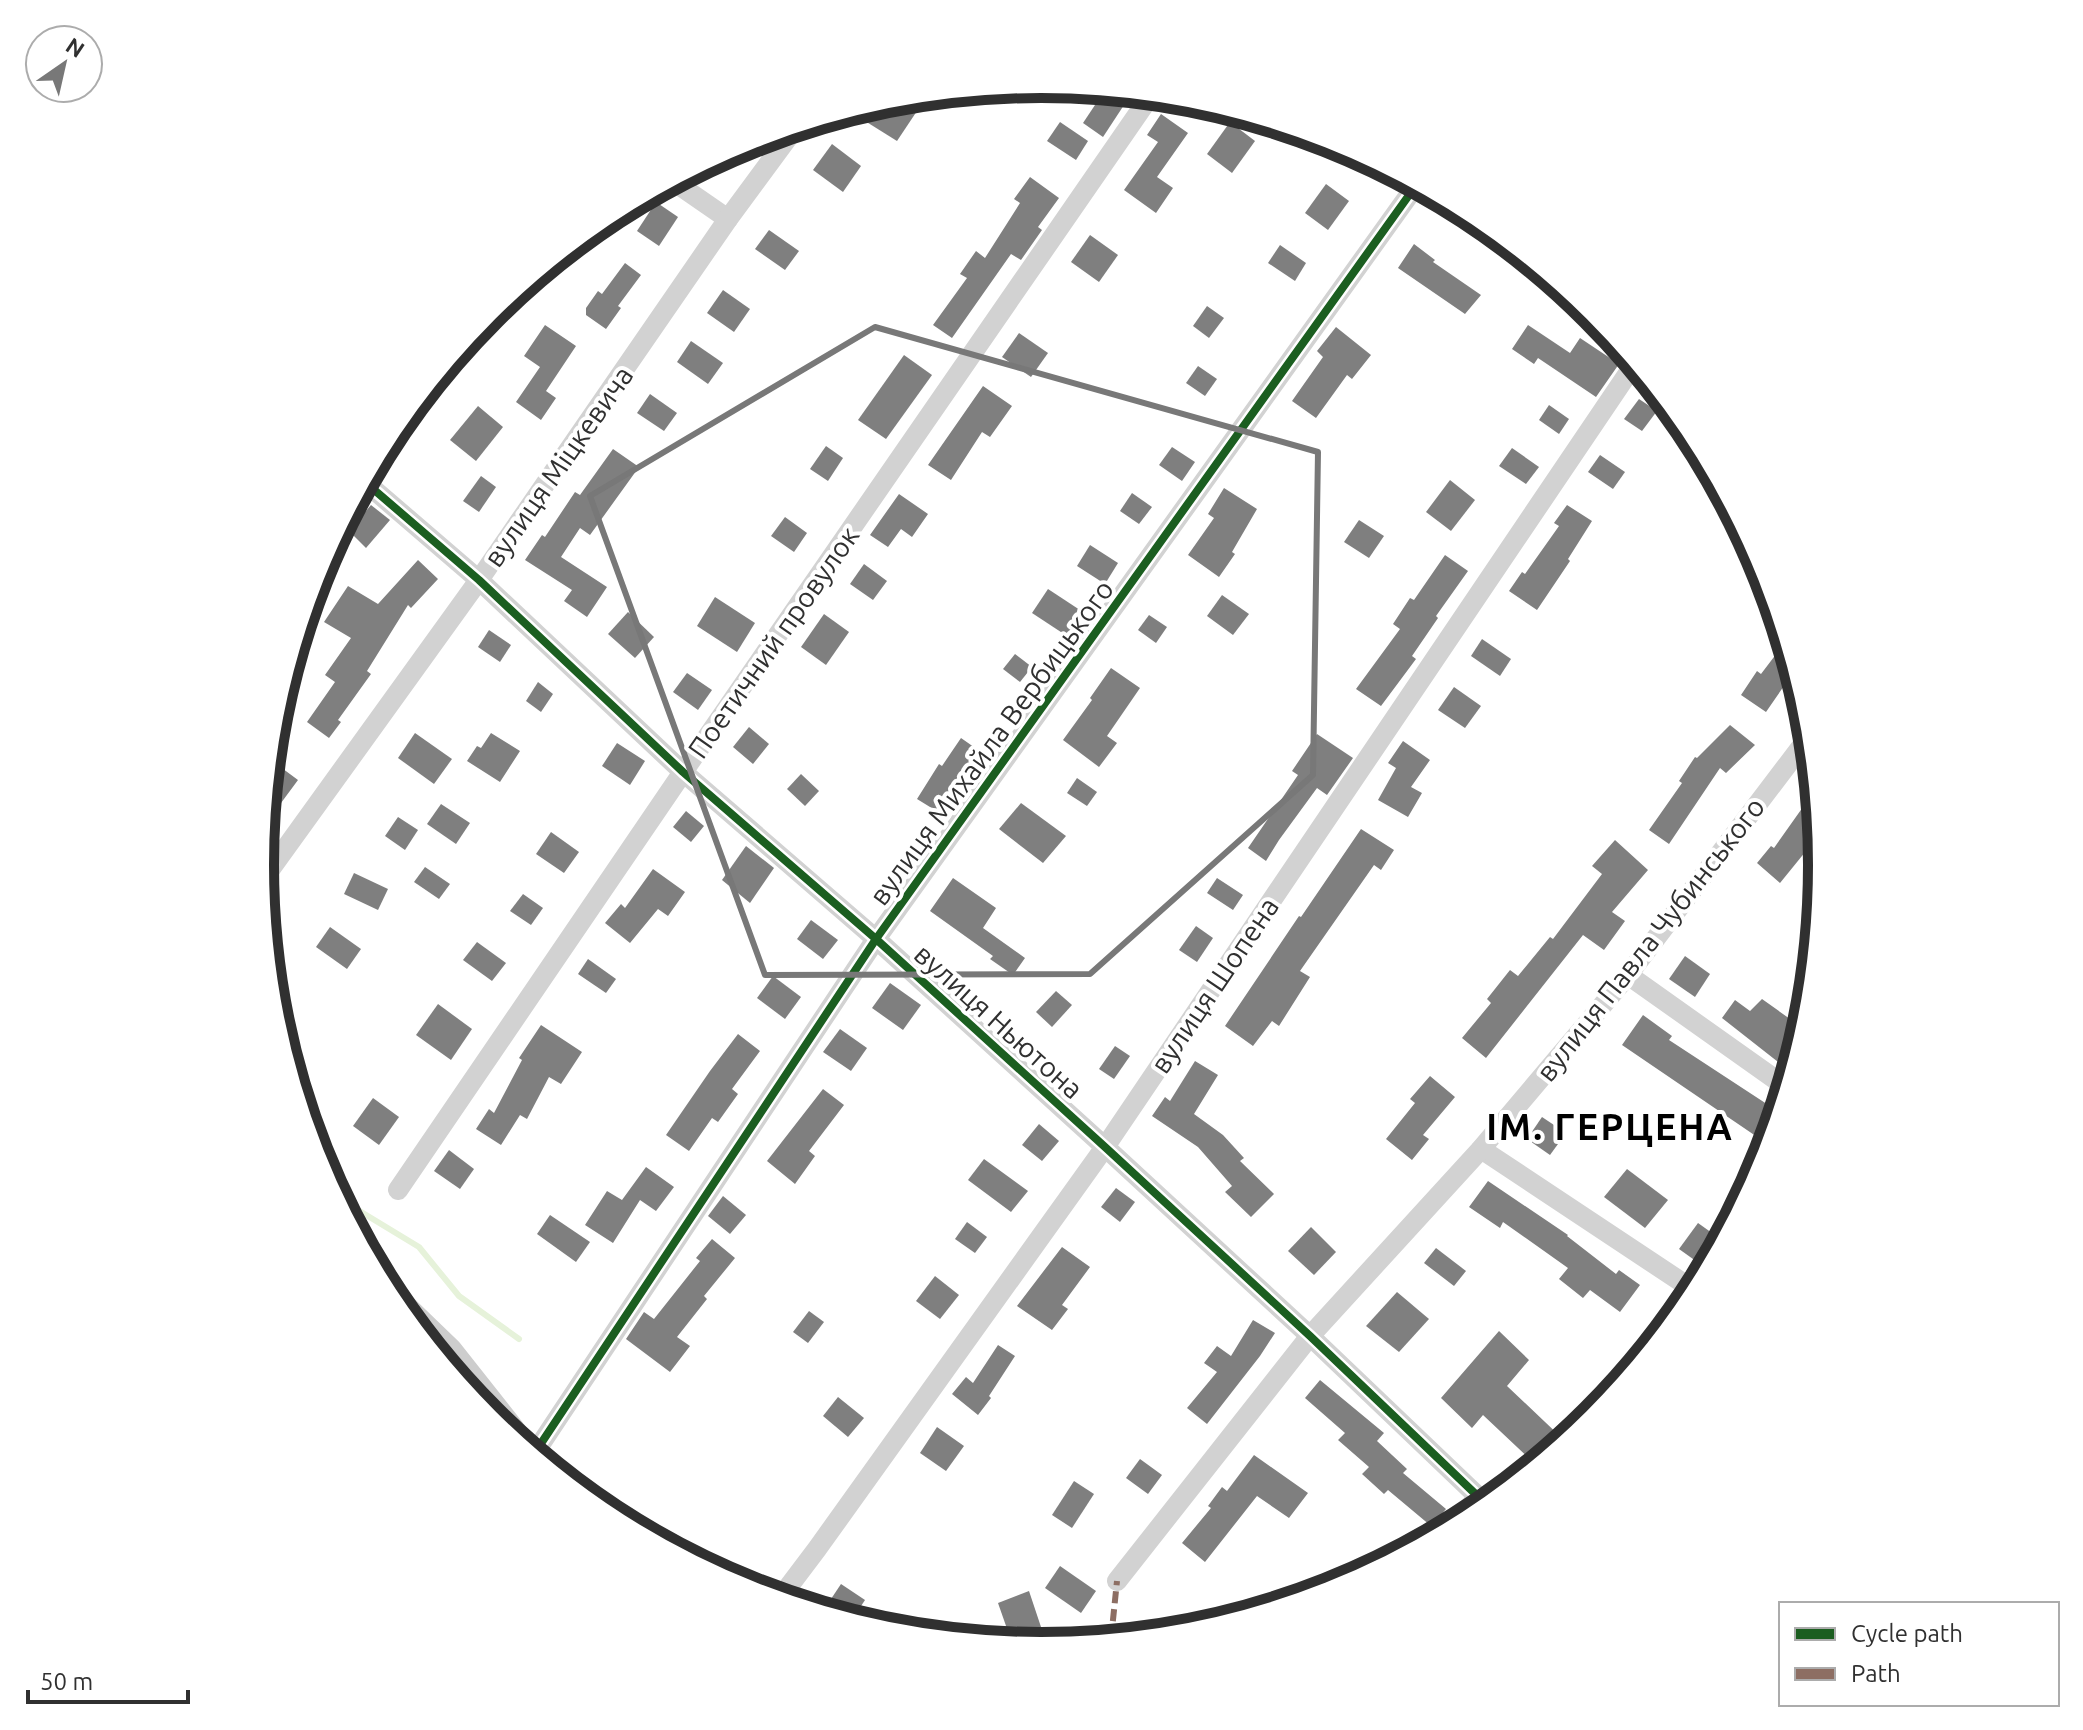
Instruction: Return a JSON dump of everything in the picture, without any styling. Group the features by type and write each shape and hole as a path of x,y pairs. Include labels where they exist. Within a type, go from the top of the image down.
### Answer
{"street":[{"name":"Поетичний провулок","path":"398,1190 1144,105"},
{"name":"вулиця Міцкевича","path":"274,864 479,580 784,143"},
{"path":"683,188 728,219"},
{"name":"вулиця Михайла Вербицького","path":"540,1445 876,939 1410,193"},
{"name":"вулиця Шопена","path":"787,1588 1105,1147 1629,372"},
{"name":"вулиця Ньютона","path":"373,489 479,580 683,772 876,939 1105,1147 1478,1496"},
{"name":"вулиця Павла Чубинського","path":"1117,1581 1310,1336 1481,1149 1628,975 1799,749"},
{"path":"1628,975 1777,1081"},
{"path":"1481,1149 1684,1284"}],"highlighted area":[{"path":"875,327 1318,452 1313,775 1090,974 765,975 590,496"}],"building":[{"path":"1098,101 1125,103 1103,137 1083,123"},
{"path":"919,109 897,141 863,120"},
{"path":"1161,114 1188,133 1157,177 1173,188 1156,213 1124,190 1158,142 1147,135"},
{"path":"1060,122 1088,141 1076,160 1047,141"},
{"path":"1230,122 1255,141 1232,173 1207,154"},
{"path":"832,144 861,166 843,192 813,170"},
{"path":"1030,177 1059,198 1038,227 1042,230 1021,260 1011,254 952,338 933,325 967,278 960,274 976,251 985,258 1020,203 1014,199"},
{"path":"1326,184 1349,201 1328,230 1305,213"},
{"path":"656,202 678,217 659,246 637,231"},
{"path":"769,230 799,251 785,270 755,249"},
{"path":"1090,235 1118,255 1099,282 1071,262"},
{"path":"1414,244 1435,260 1433,262 1481,295 1465,314 1398,268"},
{"path":"1280,245 1306,263 1295,281 1268,263"},
{"path":"625,263 641,275 618,306 621,308 606,329 586,315 586,308 598,291 602,294"},
{"path":"723,290 750,309 734,332 707,313"},
{"path":"1207,306 1224,318 1209,338 1193,326"},
{"path":"545,325 576,346 546,391 556,398 541,420 516,402 540,367 524,356"},
{"path":"1528,325 1570,353 1580,338 1619,364 1596,397 1538,358 1534,364 1512,349"},
{"path":"1336,327 1371,355 1352,379 1347,375 1316,418 1292,401 1323,357 1317,351"},
{"path":"1019,333 1048,353 1031,377 1002,357"},
{"path":"691,341 723,363 708,384 677,362"},
{"path":"904,355 932,375 886,439 858,420"},
{"path":"1198,366 1217,379 1205,396 1186,383"},
{"path":"983,386 1012,406 990,437 982,432 951,480 928,465"},
{"path":"650,394 677,413 664,431 637,413"},
{"path":"1639,399 1657,411 1642,431 1624,419"},
{"path":"1549,405 1569,419 1559,434 1539,420"},
{"path":"478,406 503,427 476,461 450,440"},
{"path":"826,446 843,458 828,481 810,469"},
{"path":"1172,447 1195,462 1182,481 1159,465"},
{"path":"1512,448 1539,467 1526,484 1499,466"},
{"path":"613,449 639,467 590,535 580,528 561,557 607,587 587,617 564,601 572,590 525,560 542,535 545,537 575,492 580,495"},
{"path":"1600,455 1625,472 1613,489 1588,472"},
{"path":"481,476 496,487 479,512 463,501"},
{"path":"1450,480 1475,500 1451,531 1426,512"},
{"path":"1224,488 1257,509 1232,552 1235,554 1219,577 1188,555 1214,518 1208,514"},
{"path":"1132,493 1152,507 1139,524 1120,511"},
{"path":"899,494 928,514 912,537 901,529 888,547 870,535"},
{"path":"371,505 390,520 366,548 351,533"},
{"path":"1567,505 1592,521 1537,610 1509,591 1559,526 1554,523"},
{"path":"785,517 807,533 794,552 771,536"},
{"path":"1359,520 1384,536 1369,558 1344,542"},
{"path":"1090,545 1118,563 1105,584 1077,566"},
{"path":"1445,555 1468,571 1412,656 1416,659 1381,706 1356,689 1400,629 1393,624 1410,598 1414,600"},
{"path":"418,560 438,579 411,608 408,605 367,671 371,674 329,738 307,722 335,682 325,675 351,638 324,622 348,586 378,604"},
{"path":"864,564 887,581 873,600 850,584"},
{"path":"1048,589 1086,614 1070,638 1032,613"},
{"path":"1222,595 1249,614 1233,635 1207,616"},
{"path":"715,597 755,623 737,652 697,626"},
{"path":"628,612 654,637 635,658 608,634"},
{"path":"824,614 849,632 826,665 801,647"},
{"path":"1149,615 1167,627 1156,643 1138,630"},
{"path":"489,630 511,645 500,662 478,647"},
{"path":"1482,639 1511,659 1500,676 1471,656"},
{"path":"1778,652 1786,683 1766,712 1741,695 1757,671 1761,674"},
{"path":"1015,654 1032,667 1020,682 1003,669"},
{"path":"1111,668 1140,688 1107,736 1117,743 1099,767 1063,740"},
{"path":"687,673 712,690 698,710 673,692"},
{"path":"538,682 553,694 541,712 526,701"},
{"path":"1454,687 1481,706 1465,728 1438,710"},
{"path":"1730,725 1755,745 1726,773 1720,768 1669,844 1649,830 1682,783 1679,781 1695,757"},
{"path":"749,727 769,744 753,764 733,747"},
{"path":"415,733 452,759 434,784 398,758"},
{"path":"491,733 520,751 500,782 467,761"},
{"path":"1317,734 1353,758 1327,795 1317,788 1266,861 1248,848 1298,775 1292,771"},
{"path":"961,738 981,752 943,815 917,799 939,764 942,766"},
{"path":"1403,741 1430,760 1411,787 1422,793 1408,817 1378,800 1396,768 1388,763"},
{"path":"617,743 645,761 630,785 602,766"},
{"path":"281,767 298,780 277,809"},
{"path":"801,774 819,791 805,806 787,789"},
{"path":"1077,778 1097,792 1087,806 1067,793"},
{"path":"1021,803 1066,836 1043,863 999,829"},
{"path":"1806,803 1808,849 1780,883 1757,863 1771,846 1774,848"},
{"path":"441,804 470,823 456,844 427,824"},
{"path":"686,811 704,826 691,842 673,827"},
{"path":"398,817 418,830 405,850 385,836"},
{"path":"1361,829 1394,850 1381,870 1374,865 1300,971 1310,977 1279,1026 1272,1021 1253,1046 1225,1026"},
{"path":"551,832 579,852 564,873 536,854"},
{"path":"1615,840 1648,870 1612,912 1625,921 1604,950 1583,935 1486,1058 1462,1038 1491,1003 1487,999 1510,970 1518,976 1550,937 1553,939 1602,874 1592,866"},
{"path":"746,846 774,868 750,903 722,880"},
{"path":"425,867 450,884 439,899 414,882"},
{"path":"653,869 685,892 668,916 658,909 630,943 605,923 621,904 625,908"},
{"path":"354,873 388,889 378,910 344,894"},
{"path":"953,878 996,908 983,928 1025,958 1013,975 990,959 993,956 930,911"},
{"path":"1217,878 1243,895 1233,910 1207,893"},
{"path":"523,894 543,908 531,925 510,911"},
{"path":"811,920 838,940 823,959 797,939"},
{"path":"1196,926 1213,938 1197,962 1179,950"},
{"path":"330,927 361,949 347,969 316,947"},
{"path":"477,942 506,963 492,981 463,960"},
{"path":"1685,956 1710,974 1695,997 1669,979"},
{"path":"588,959 616,979 606,993 578,974"},
{"path":"773,976 801,997 785,1019 757,998"},
{"path":"890,983 921,1005 903,1030 872,1008"},
{"path":"1056,991 1072,1005 1052,1027 1036,1012"},
{"path":"1762,999 1793,1021 1782,1065 1722,1018 1735,1000 1750,1011"},
{"path":"438,1004 472,1029 451,1060 416,1035"},
{"path":"1643,1015 1672,1036 1669,1040 1770,1106 1758,1138 1622,1045"},
{"path":"541,1025 582,1052 561,1084 549,1077 527,1119 520,1115 501,1145 476,1129 489,1109 494,1113 522,1060 519,1058"},
{"path":"840,1029 867,1048 851,1071 823,1052"},
{"path":"738,1034 760,1051 732,1089 738,1094 718,1122 712,1118 689,1151 666,1135"},
{"path":"1115,1046 1130,1056 1114,1079 1099,1069"},
{"path":"1195,1061 1218,1075 1194,1114 1223,1135 1244,1158 1240,1161 1274,1194 1251,1217 1225,1192 1232,1186 1198,1147 1152,1116 1165,1097 1170,1101"},
{"path":"1430,1076 1455,1097 1423,1135 1429,1139 1412,1160 1386,1139 1415,1103 1410,1099"},
{"path":"823,1089 844,1105 809,1151 815,1156 795,1184 767,1161"},
{"path":"373,1098 399,1117 379,1145 353,1126"},
{"path":"1542,1117 1566,1133 1550,1155 1527,1139"},
{"path":"1039,1124 1059,1141 1042,1161 1022,1145"},
{"path":"449,1150 474,1169 460,1189 434,1171"},
{"path":"984,1159 1028,1191 1011,1212 968,1180"},
{"path":"646,1167 674,1187 656,1211 640,1200 613,1243 585,1225 607,1191 622,1200"},
{"path":"1627,1169 1668,1200 1645,1228 1604,1197"},
{"path":"1488,1181 1568,1235 1616,1274 1619,1270 1640,1285 1620,1312 1590,1290 1583,1298 1559,1279 1568,1268 1503,1222 1500,1228 1469,1207"},
{"path":"1116,1188 1135,1202 1120,1222 1101,1207"},
{"path":"723,1196 746,1215 730,1234 708,1216"},
{"path":"550,1215 590,1242 576,1262 537,1234"},
{"path":"967,1222 987,1237 975,1253 955,1239"},
{"path":"1698,1223 1714,1234 1698,1262 1679,1249"},
{"path":"1311,1227 1336,1252 1314,1275 1288,1251"},
{"path":"712,1239 735,1258 704,1296 707,1299 677,1337 690,1346 670,1372 626,1339 644,1312 654,1319 700,1261 696,1258"},
{"path":"1062,1247 1090,1267 1062,1305 1068,1309 1052,1330 1017,1306"},
{"path":"1436,1248 1466,1271 1454,1286 1424,1263"},
{"path":"935,1276 959,1295 940,1319 916,1301"},
{"path":"1397,1292 1429,1319 1399,1352 1366,1326"},
{"path":"809,1311 824,1322 808,1343 793,1332"},
{"path":"1253,1320 1275,1333 1207,1424 1187,1408 1217,1372 1204,1363 1217,1346 1231,1356"},
{"path":"1499,1331 1529,1360 1507,1386 1557,1433 1528,1458 1483,1415 1472,1428 1441,1398"},
{"path":"998,1345 1015,1356 978,1415 952,1394 966,1377 973,1383"},
{"path":"1320,1380 1384,1433 1377,1441 1407,1469 1403,1473 1446,1509 1432,1525 1388,1490 1384,1494 1362,1474 1369,1467 1338,1440 1345,1433 1305,1398"},
{"path":"838,1397 864,1418 848,1437 823,1416"},
{"path":"937,1427 964,1446 946,1471 920,1453"},
{"path":"1254,1455 1308,1493 1289,1518 1257,1496 1205,1562 1182,1543 1211,1508 1208,1506 1222,1487 1227,1491"},
{"path":"1140,1459 1162,1475 1148,1494 1126,1478"},
{"path":"1074,1481 1094,1494 1072,1528 1052,1515"},
{"path":"1060,1566 1096,1591 1081,1613 1045,1588"},
{"path":"841,1584 865,1600 859,1610 829,1602"},
{"path":"1029,1591 1043,1632 1008,1631 998,1603"}],"waterway":[{"path":"357,1209 419,1247 459,1296 519,1339"}],"marked path":[{"path":"1112,1628 1117,1581"}],"cycle path":[{"path":"540,1445 876,939 1410,193"},
{"path":"373,489 479,580 683,772 876,939 1105,1147 1478,1496"}],"district":[{"name":"ІМ. ГЕРЦЕНА","path":"1610,1126"}]}
